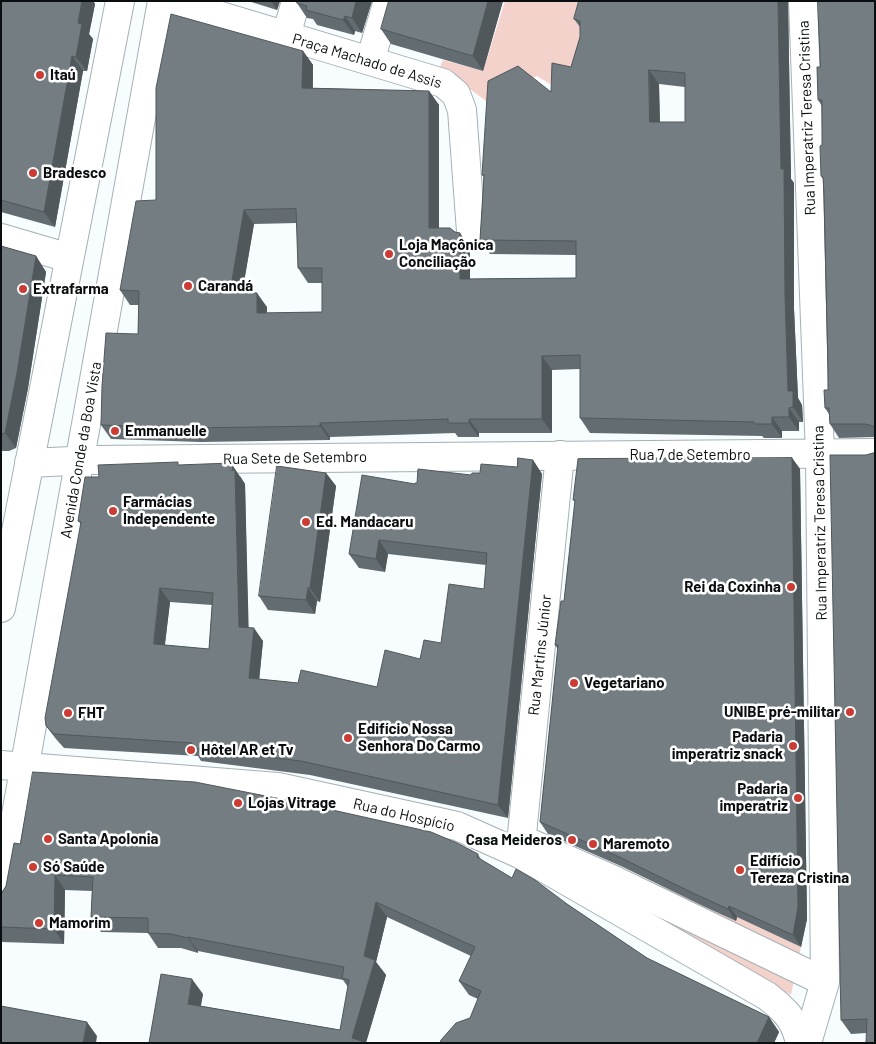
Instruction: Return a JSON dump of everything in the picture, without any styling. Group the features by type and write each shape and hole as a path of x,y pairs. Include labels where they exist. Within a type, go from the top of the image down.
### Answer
{"street":[{"path":"1,608 120,1"},
{"name":"Avenida Conde da Boa Vista","path":"1,898 13,766 79,461 162,1"},
{"name":"Praça Machado de Assis","path":"171,1 443,83 456,94 462,110 471,232"},
{"path":"286,36 296,1"},
{"path":"370,61 388,1"},
{"name":"Rua Imperatriz Teresa Cristina","path":"803,1 820,455 825,982 808,1043"},
{"path":"1,238 69,258"},
{"name":"Rua 7 de Setembro","path":"560,455 820,455 875,453"},
{"name":"Rua Sete de Setembro","path":"30,463 560,455"},
{"name":"Rua Martins Júnior","path":"521,846 560,455"},
{"name":"Rua do Hospício","path":"13,766 278,787 457,826 521,846 616,881 825,982"},
{"name":"Rua do Hospício","path":"521,846 767,996 785,1010 798,1032 800,1043"}],"shaded area":[{"path":"505,1 592,1 590,52 562,77 550,84 537,76 486,101 470,89 437,74 443,60 483,71"},
{"path":"533,833 737,917 801,947 791,995 649,922"}],"building":[{"path":"1,1 82,1 78,23 82,24 76,57 72,56 44,212 1,200"},
{"path":"297,1 356,1 352,18 345,16 343,20 306,10 307,6 297,3"},
{"path":"389,1 488,1 473,56 381,29"},
{"path":"579,1 778,1 781,169 784,169 788,391 793,391 793,407 789,408 789,417 772,417 772,424 580,418 580,355 542,356 542,419 469,419 469,423 448,423 448,419 320,423 320,426 191,428 101,425 106,333 138,334 139,291 120,290 136,201 156,200 156,88 171,14 303,51 302,88 429,91 429,228 450,228 460,233 460,279 576,278 576,241 480,240 488,81 518,66 551,92 552,63 571,67 580,37 580,21 574,19","holes":["649,70 685,73 685,122 650,122","296,209 298,268 322,268 322,312 257,313 257,293 230,292 244,210"]},
{"path":"818,1 875,1 875,428 865,424 830,424 829,408 825,408 824,390 828,390 828,370 824,195 820,146 822,145 822,100 818,100 817,67 820,67"},
{"path":"1,246 36,256 17,373 5,433 1,434"},
{"path":"875,452 875,1043 866,1043 867,1019 841,1020 830,455 866,455"},
{"path":"518,458 533,460 498,805 301,761 192,748 192,743 54,734 46,726 45,718 81,522 78,521 85,477 99,477 98,465 178,462 178,465 231,463 230,470 235,470 239,627 254,628 249,678 298,683 301,670 377,687 385,650 420,659 424,640 441,643 449,584 484,589 487,553 379,540 376,559 349,554 362,475 415,484 417,483 418,469 471,475 472,473 480,473 481,464 517,467","holes":["160,588 213,593 209,649 154,644"]},
{"path":"792,458 798,907 793,935 729,906 728,909 615,855 540,822 558,645 555,645 561,601 564,601 578,459"},
{"path":"277,466 326,473 310,588 308,588 306,600 259,596"},
{"path":"33,772 195,782 431,832 478,854 477,857 512,878 516,869 535,880 647,958 769,1017 757,1043 440,1043 456,1023 470,1018 481,991 459,981 475,947 376,902 364,956 375,960 352,1038 368,1043 149,1043 161,974 192,979 188,1004 340,1030 349,980 342,978 344,967 171,934 148,933 148,918 91,917 93,877 55,875 54,929 1,927 1,894 6,886 14,843 20,844"},
{"path":"1,1006 87,1022 83,1043 1,1043"}],"place":[{"name":"Itaú","path":"40,75"},
{"name":"Bradesco","path":"33,173"},
{"name":"Loja Maçônica Conciliação","path":"389,254"},
{"name":"Carandá","path":"188,286"},
{"name":"Extrafarma","path":"23,289"},
{"name":"Emmanuelle","path":"115,431"},
{"name":"Farmácias Independente","path":"113,511"},
{"name":"Ed. Mandacaru","path":"306,522"},
{"name":"Rei da Coxinha","path":"791,587"},
{"name":"Vegetariano","path":"574,683"},
{"name":"UNIBE pré-militar","path":"850,712"},
{"name":"FHT","path":"68,713"},
{"name":"Edifício Nossa Senhora Do Carmo","path":"348,738"},
{"name":"Padaria imperatriz snack","path":"793,746"},
{"name":"Hôtel AR et Tv","path":"191,750"},
{"name":"Padaria imperatriz","path":"798,798"},
{"name":"Lojas Vitrage","path":"238,803"},
{"name":"Santa Apolonia","path":"48,839"},
{"name":"Casa Meideros","path":"572,840"},
{"name":"Maremoto","path":"593,844"},
{"name":"Só Saúde","path":"33,867"},
{"name":"Edifício Tereza Cristina","path":"740,870"},
{"name":"Mamorim","path":"39,923"}]}
